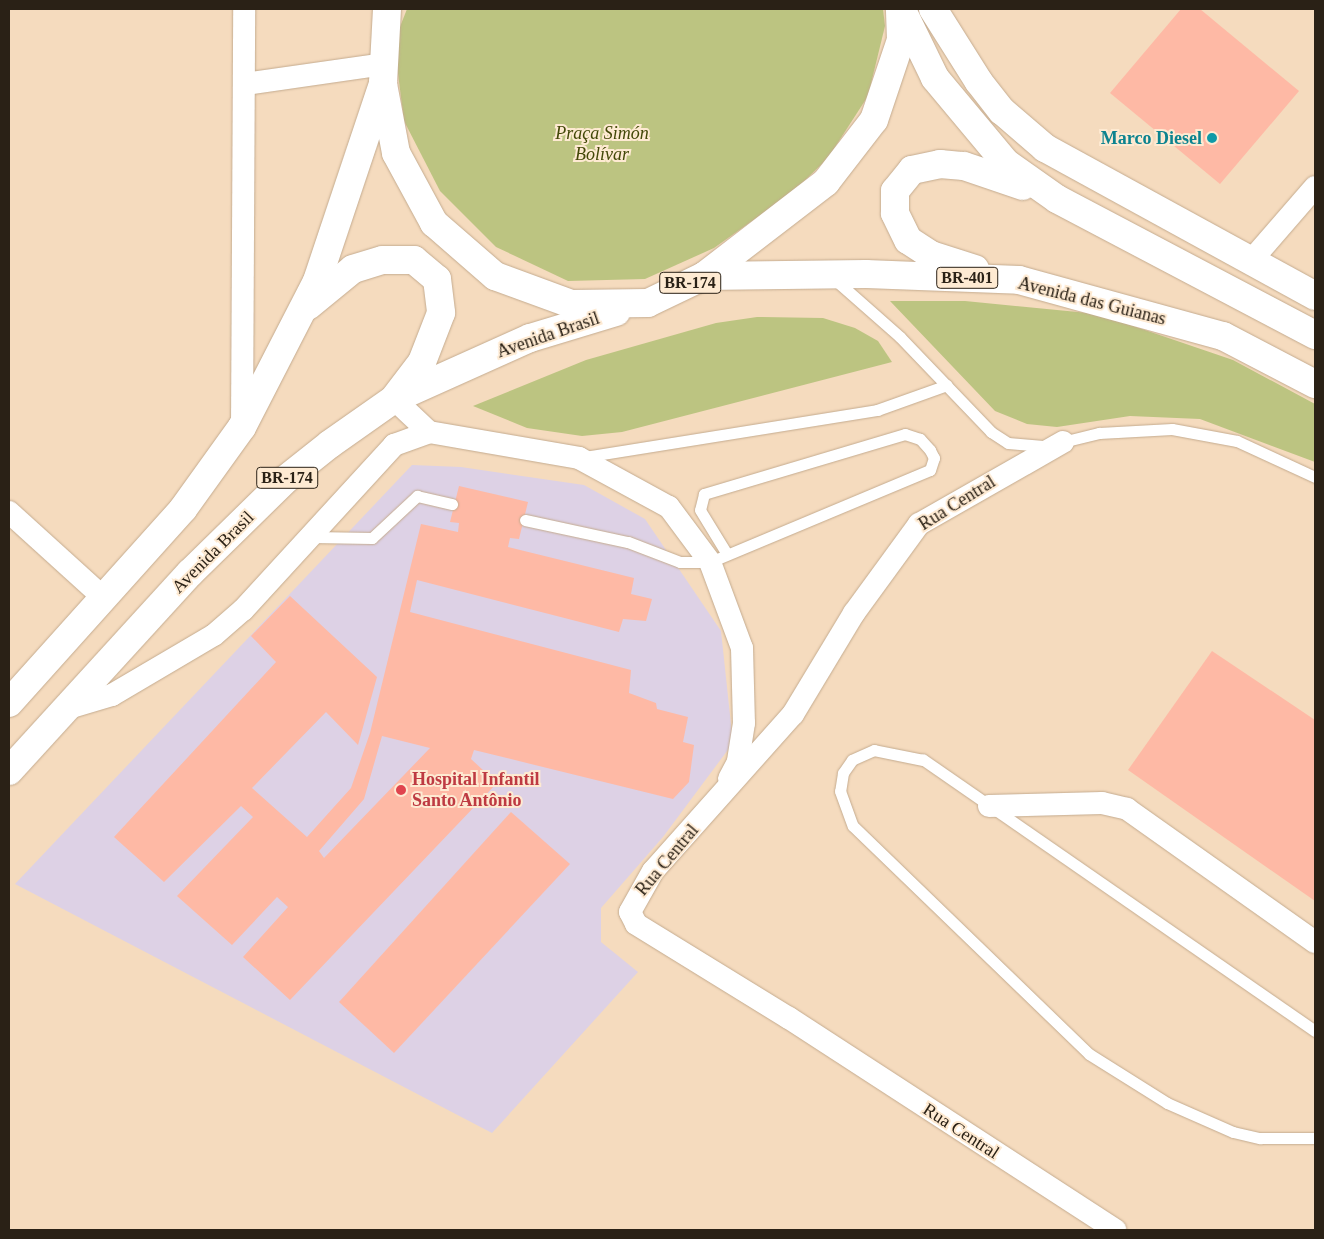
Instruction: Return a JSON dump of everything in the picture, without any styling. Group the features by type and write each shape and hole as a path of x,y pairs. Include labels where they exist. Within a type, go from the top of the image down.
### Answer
{"main road":[{"name":"BR-174","path":"386,9 384,74 396,153 434,223 495,276 571,304 648,303 704,276 826,182 874,120 901,40 901,9"},
{"path":"901,9 935,78 963,116 1006,163 1057,199"},
{"path":"933,9 979,82 1002,111 1045,148 1315,296"},
{"name":"BR-174","path":"9,703 183,509 242,427 317,280 384,74"},
{"path":"1019,280 931,255 908,240 895,213 895,191 912,170 940,164 996,175 1057,199 1315,335"},
{"path":"300,313 353,270 383,260 414,260 437,279 441,313 422,362 394,399"},
{"name":"Avenida das Guianas","path":"704,276 828,274 1019,280 1223,336 1315,384"},
{"name":"Avenida Brasil","path":"9,771 190,573 286,479 394,399 530,338 648,303"}],"street":[{"path":"242,427 244,9"},
{"path":"245,84 384,74"},
{"path":"1250,262 1315,187"},
{"path":"394,399 429,432"},
{"path":"65,709 112,695 214,635 243,610 394,446 429,432 579,458 669,507 719,558 742,657 744,723 740,752 719,800"},
{"name":"Rua Central","path":"1063,442 919,524 859,606 811,688 719,800 653,871 631,903 630,919 1114,1230"},
{"path":"9,512 104,598"},
{"path":"988,806 1102,803 1127,809 1315,942"}],"lane":[{"path":"828,274 946,385 991,432 1008,443 1026,448 1136,429 1204,433 1237,441 1315,477"},
{"path":"579,458 877,410 946,385"},
{"path":"525,520 628,542 680,562 719,558 930,470 934,458 930,450 920,439 905,434 704,494 700,510 719,558"},
{"path":"312,537 372,538 417,496 452,504"},
{"path":"1315,1031 923,760 886,749 863,752 843,773 840,791 853,826 1089,1054 1167,1103 1233,1132 1260,1138 1315,1138"}],"shaded area":[{"name":"Hospital Infantil Santo Antônio","path":"412,465 461,467 584,485 645,519 721,631 733,743 663,837 601,908 601,942 638,972 492,1133 15,884"}],"green space":[{"name":"Praça Simón Bolívar","path":"407,9 883,9 885,26 868,96 828,158 794,191 714,248 645,279 568,281 496,247 440,191 404,121 394,42"},
{"path":"890,301 965,301 1098,314 1233,360 1315,404 1315,462 1200,419 1130,416 1057,427 1027,424 995,411"},
{"path":"757,317 823,318 855,328 878,341 892,362 622,432 582,436 527,428 473,406 586,360 716,323"}],"building":[{"name":"Marco Diesel","path":"1181,9 1200,9 1299,91 1220,184 1110,93"},
{"path":"459,486 528,502 519,539 510,538 508,547 634,578 631,594 652,599 646,621 623,619 619,632 417,580 410,612 631,670 629,693 656,703 657,709 688,717 683,742 694,745 689,782 673,799 474,750 471,759 497,783 290,1000 243,957 288,907 277,897 232,945 177,896 253,817 241,806 164,882 114,837 276,662 251,636 290,596 377,677 358,745 326,712 252,788 307,837 351,788 370,733 421,524 458,532 459,523 450,522","holes":["382,736 430,748 324,858 319,851 364,799"]},
{"path":"1212,651 1315,720 1315,901 1128,770"},
{"path":"511,812 570,864 394,1053 339,1002"}],"place":[{"name":"Marco Diesel","path":"1212,138"},
{"name":"Hospital Infantil Santo Antônio","path":"401,790"}]}
